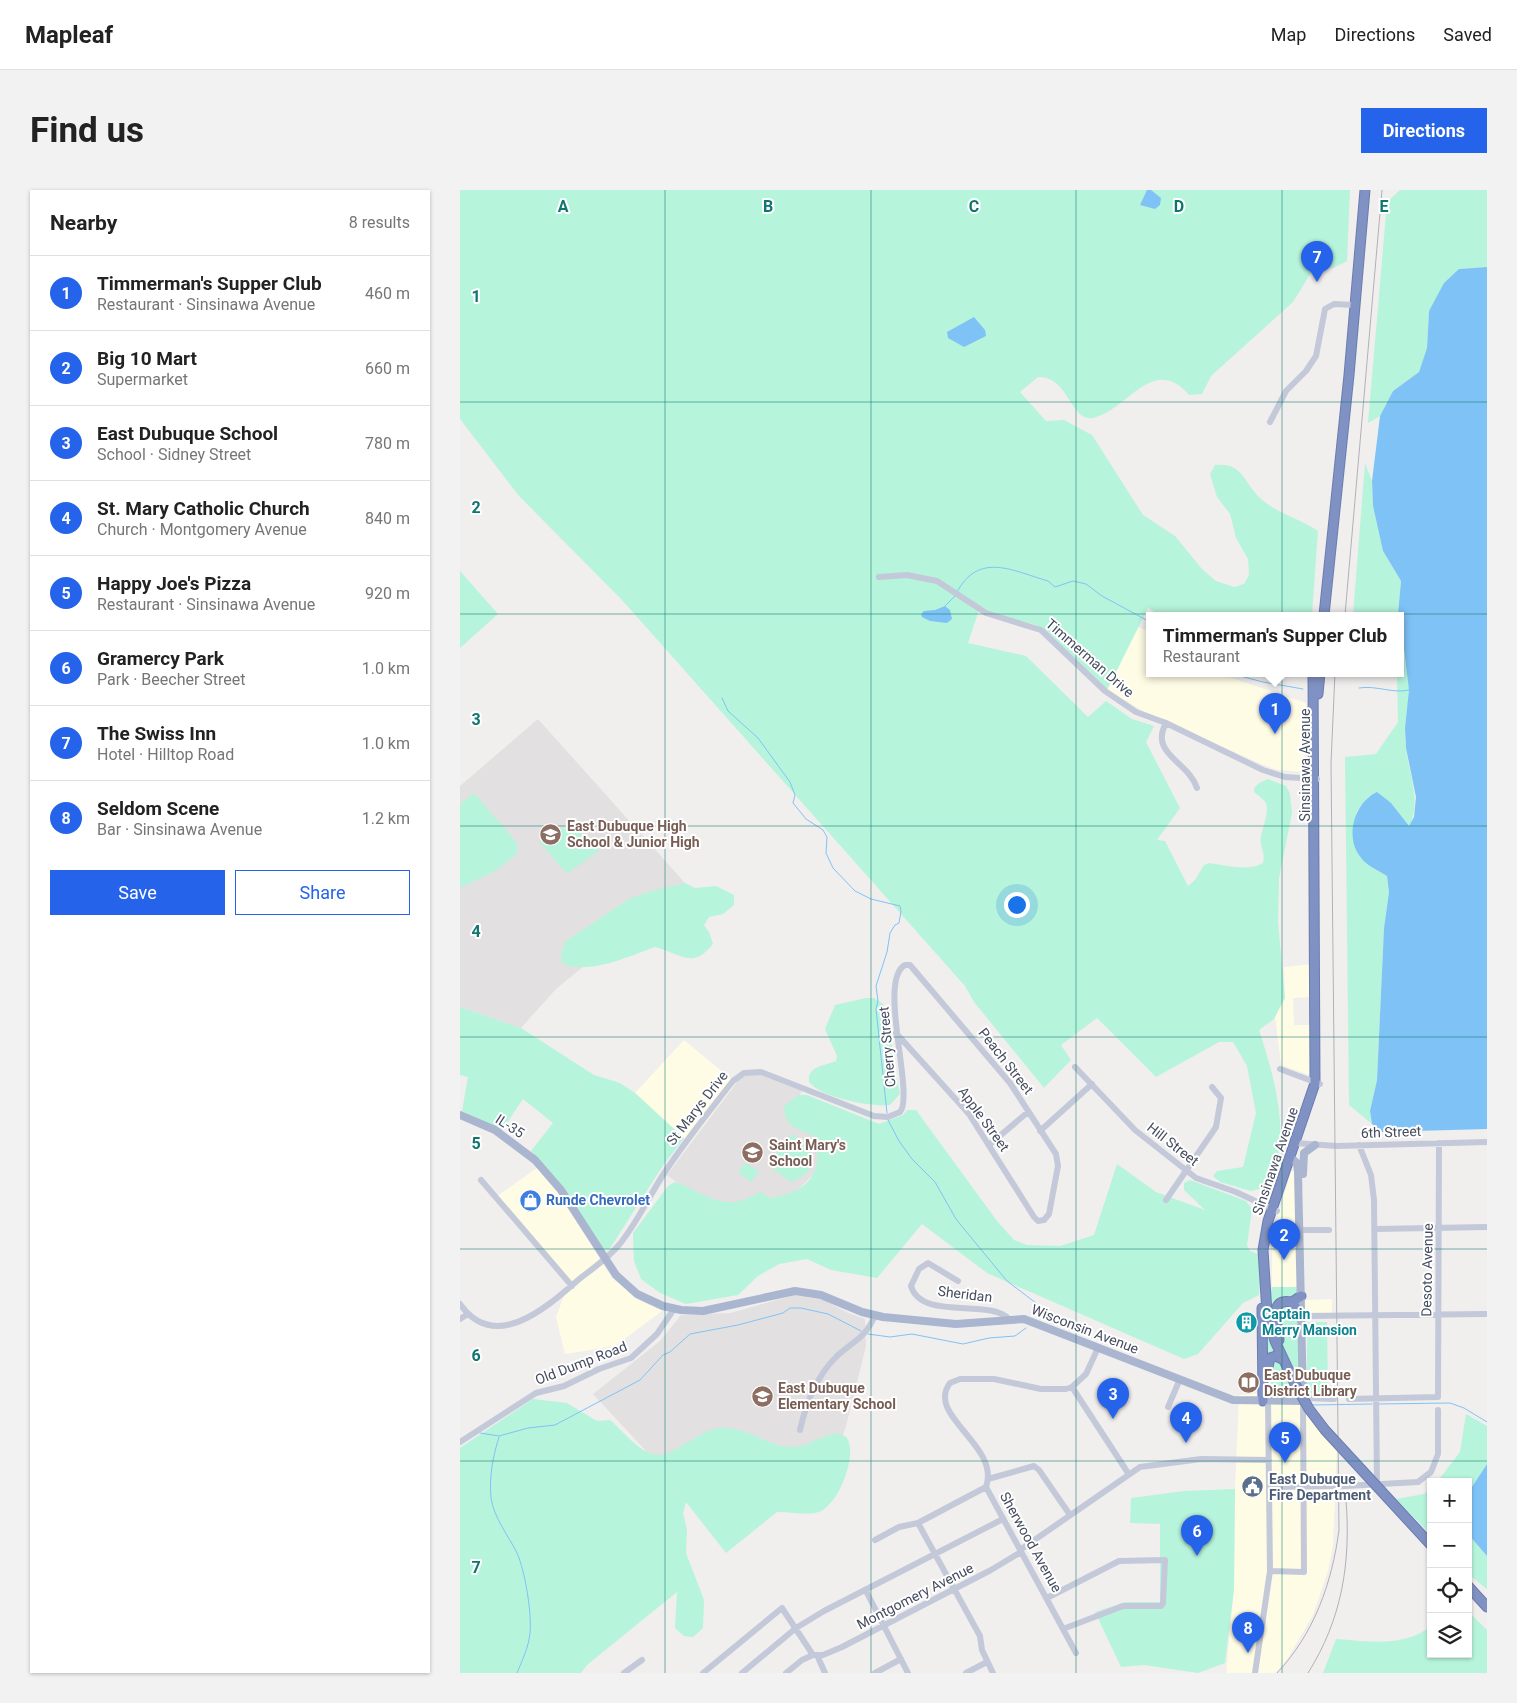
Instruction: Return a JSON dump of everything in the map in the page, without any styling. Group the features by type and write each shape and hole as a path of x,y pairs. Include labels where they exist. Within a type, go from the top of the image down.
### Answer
{"highway":[{"path":"1324,612 1351,305 1358,190"},
{"path":"1318,612 1364,190"},
{"name":"Sinsinawa Avenue","path":"1288,1368 1282,1359 1267,1314 1264,1270 1265,1235 1317,1083 1313,677"},
{"name":"Sinsinawa Avenue","path":"1315,779 1320,677"},
{"name":"Sinsinawa Avenue","path":"1274,1210 1270,1241 1270,1308 1288,1368"},
{"path":"1264,1270 1266,1401"},
{"path":"1279,1340 1275,1308 1283,1302 1292,1302 1301,1296"},
{"path":"1292,1302 1302,1316"},
{"path":"1266,1401 1267,1362 1276,1356 1282,1359"},
{"path":"1288,1368 1309,1409 1325,1430 1427,1542"},
{"path":"1472,1590 1487,1607"}],"main road":[{"name":"IL-35","path":"460,1115 503,1135 541,1166"},
{"path":"1299,1190 1303,1183 1303,1155 1315,1144"},
{"path":"1292,1158 1298,1168 1299,1190 1303,1401"},
{"name":"Wisconsin Avenue","path":"541,1166 564,1194 616,1275 632,1290 657,1304 674,1309 695,1311 716,1309 795,1291 821,1295 876,1315 956,1324 1009,1318 1032,1321 1238,1401 1303,1401"}],"street":[{"path":"1270,422 1286,391 1306,372 1316,356 1325,309 1334,304 1351,305"},
{"name":"Timmerman Drive","path":"878,576 907,575 938,581 986,613 1041,630 1116,700 1136,712 1166,723 1263,770 1285,777 1315,779"},
{"path":"1166,723 1160,734 1162,745 1192,778 1197,788"},
{"name":"Cherry Street","path":"884,1117 897,1114 904,1105 896,1033 895,988 898,970 903,965"},
{"name":"Peach Street","path":"903,965 910,966 923,980 1010,1083 1058,1162 1049,1214 1046,1219"},
{"name":"Apple Street","path":"896,1033 965,1110 1034,1217 1040,1221 1046,1219"},
{"name":"Hill Street","path":"1075,1067 1139,1133 1199,1180 1236,1192 1274,1210"},
{"path":"1280,1069 1317,1083"},
{"name":"St Marys Drive","path":"468,1314 480,1321 494,1325 515,1324 526,1320 572,1286 604,1259 619,1245 675,1157 733,1081 744,1073 761,1072 868,1114 884,1117"},
{"path":"1040,1131 1092,1084"},
{"path":"1166,1200 1218,1122 1221,1098 1212,1087"},
{"path":"989,1146 1028,1112"},
{"name":"6th Street","path":"1297,1143 1359,1145 1487,1142"},
{"name":"Desoto Avenue","path":"1376,1403 1438,1397 1440,1377 1438,1314 1439,1143"},
{"path":"1359,1145 1372,1179 1375,1229 1377,1484"},
{"path":"481,1180 572,1286"},
{"path":"1375,1229 1487,1227"},
{"path":"1300,1230 1329,1230"},
{"name":"Sheridan","path":"958,1281 932,1263 926,1263 912,1281 912,1290 916,1296 930,1302 952,1308 995,1310 1003,1312 1009,1318"},
{"path":"460,1304 468,1314 460,1319"},
{"name":"Old Dump Road","path":"460,1442 536,1393 564,1386 595,1371 631,1358 657,1334 674,1309"},
{"path":"1302,1316 1487,1314"},
{"path":"800,1430 807,1405 822,1374 836,1357 871,1328 876,1315"},
{"path":"1098,1348 1086,1374 1072,1387 1128,1473"},
{"name":"Sherwood Avenue","path":"1072,1387 1047,1389 994,1379 960,1380 950,1383 946,1392 948,1412 982,1454 988,1479 986,1487 1076,1653"},
{"path":"1168,1407 1180,1379"},
{"path":"1270,1571 1304,1572 1303,1401 1306,1398 1334,1399"},
{"path":"1349,1399 1376,1403"},
{"path":"1255,1673 1270,1571 1269,1460 1266,1401"},
{"path":"1269,1487 1418,1482 1431,1472 1436,1460 1439,1446 1438,1410"},
{"name":"Montgomery Avenue","path":"786,1673 802,1660 815,1655 828,1654 953,1589 1021,1551 1128,1473 1146,1466 1191,1460 1269,1460"},
{"path":"988,1479 1034,1466 1039,1470 1070,1515"},
{"path":"876,1540 903,1526 918,1523 986,1487"},
{"path":"742,1673 796,1628 824,1611 1003,1520"},
{"path":"918,1523 980,1636 980,1643 993,1673"},
{"path":"1047,1598 1119,1560 1165,1560 1164,1603 1160,1606 1123,1606 1063,1629"},
{"path":"866,1591 908,1673"},
{"path":"703,1673 782,1608 815,1655 825,1673"},
{"path":"624,1673 642,1660"},
{"path":"875,1673 902,1660"},
{"path":"966,1673 987,1662"}],"shaded area":[{"path":"1138,627 1146,630 1146,677 1229,677 1306,703 1304,772 1278,770 1261,764 1145,712 1107,690"},
{"name":"East Dubuque High School & Junior High","path":"538,719 685,883 556,989 521,1028 460,1007 460,786"},
{"path":"1313,964 1313,997 1293,998 1294,1025 1312,1025 1312,1076 1281,1065 1273,999 1285,998 1284,967"},
{"path":"684,1040 736,1083 689,1143 635,1093"},
{"name":"Saint Mary's School","path":"755,1073 802,1091 789,1114 823,1131 825,1163 776,1211 719,1216 667,1175 740,1078"},
{"name":"Runde Chevrolet","path":"537,1168 558,1193 612,1278 639,1300 662,1311 615,1346 565,1354 556,1317 568,1285 493,1199"},
{"path":"1291,1171 1294,1171 1296,1189 1303,1191 1303,1287 1272,1287 1272,1237"},
{"path":"794,1295 824,1300 848,1313 865,1319 866,1346 846,1426 832,1467 659,1465 593,1394 660,1341 681,1315 731,1313"},
{"path":"1332,1299 1332,1314 1304,1315 1304,1300"},
{"path":"1271,1392 1272,1400 1300,1401 1337,1448 1333,1545 1328,1571 1313,1615 1286,1661 1275,1673 1226,1673 1234,1589 1235,1489 1239,1395"}],"green space":[{"path":"460,190 1350,190 1347,261 1333,268 1311,273 1293,302 1211,376 1202,394 1189,395 1176,384 1164,380 1152,382 1140,388 1117,406 1093,418 1085,417 1079,413 1063,391 1048,379 1038,377 1020,392 1046,421 1064,420 1092,435 1143,515 1175,536 1202,569 1216,581 1234,587 1244,584 1249,575 1248,559 1236,538 1230,514 1217,497 1210,474 1215,465 1224,465 1237,470 1261,499 1281,512 1318,531 1312,612 1155,612 1148,608 1107,690 1043,629 1034,624 1005,618 980,607 968,643 1026,656 1088,717 1106,701 1132,719 1154,726 1146,742 1180,808 1157,840 1165,841 1188,886 1195,880 1204,865 1209,863 1251,867 1263,863 1264,856 1261,836 1267,807 1266,803 1254,792 1254,788 1259,783 1268,779 1286,786 1290,794 1292,813 1279,878 1278,922 1285,998 1274,1019 1259,1030 1279,1109 1279,1150 1275,1169 1267,1187 1251,1191 1220,1182 1213,1176 1217,1171 1243,1167 1256,1113 1247,1066 1233,1042 1219,1042 1156,1077 1097,1018 1061,1045 1071,1060 1044,1088 974,1002 965,986 622,600 519,496 460,419"},
{"path":"1400,190 1487,190 1487,267 1459,269 1429,311 1427,349 1419,372 1393,391 1380,416 1368,423 1387,202"},
{"path":"1365,463 1372,481 1373,506 1383,551 1401,581 1398,612 1353,612"},
{"path":"460,571 498,614 460,648"},
{"path":"1404,639 1409,674 1405,741 1414,788 1413,817 1409,827 1368,797 1357,811 1354,824 1373,868 1387,876 1389,892 1384,928 1377,1080 1370,1111 1372,1124 1349,1105 1345,757 1376,754 1398,722 1397,677 1404,677"},
{"path":"474,793 517,843 517,854 495,871 460,888 460,804"},
{"path":"559,828 577,831 587,837 599,851 569,872 564,871 539,841 547,832"},
{"path":"685,883 695,888 716,886 734,895 734,905 723,914 709,917 704,925 709,932 713,944 706,952 693,958 686,958 655,947 596,966 572,966 562,963 561,953 566,941 629,899 648,892"},
{"path":"874,998 883,1004 890,1028 894,1067 900,1094 890,1105 859,1103 835,1097 815,1088 809,1082 811,1073 817,1067 836,1061 837,1056 825,1029 835,1005"},
{"path":"460,1007 521,1028 594,1075 620,1083 635,1093 684,1138 664,1164 609,1250 601,1246 566,1190 531,1151 553,1123 523,1099 502,1130 462,1111 468,1077 460,1075"},
{"path":"799,1095 807,1095 879,1124 903,1115 907,1110 916,1110 997,1221 1014,1240 1027,1245 1060,1246 1094,1235 1117,1164 1156,1192 1205,1210 1184,1190 1184,1183 1190,1180 1246,1201 1252,1209 1247,1245 1250,1251 1261,1255 1259,1295 1243,1303 1198,1354 1184,1359 987,1273 922,1224 877,1278 831,1270 807,1259 779,1264 758,1276 738,1295 686,1304 660,1293 641,1279 634,1261 633,1233 668,1186 675,1182 717,1200 735,1202 762,1192 770,1198 783,1195 803,1186 810,1179 815,1171 817,1161 814,1136 789,1123 785,1114 784,1106"},
{"path":"792,1134 800,1140 810,1153 812,1165 801,1177 791,1182 773,1169 771,1160"},
{"path":"745,1163 759,1171 751,1182 738,1172"},
{"path":"1272,1287 1301,1287 1302,1401 1272,1400 1265,1318"},
{"path":"1307,1322 1327,1322 1328,1395 1307,1395"},
{"path":"533,1399 567,1403 597,1421 610,1420 638,1446 658,1455 671,1452 712,1430 730,1428 786,1447 803,1445 828,1435 842,1435 847,1439 850,1456 845,1476 836,1496 823,1510 810,1514 777,1512 726,1553 686,1502 683,1513 687,1530 686,1553 704,1600 703,1628 693,1637 684,1636 675,1628 677,1592 587,1665 581,1673 460,1673 460,1448"},
{"path":"1466,1414 1487,1426 1487,1464 1472,1487 1472,1478 1440,1478 1460,1452"},
{"path":"1235,1489 1234,1589 1225,1663 1198,1673 1144,1665 1121,1667 1095,1612 1125,1602 1160,1602 1160,1524 1130,1523 1131,1498 1184,1491"},
{"path":"1427,1491 1427,1531 1396,1499 1424,1494"},
{"path":"1472,1539 1487,1556 1487,1589 1472,1577"},
{"path":"1472,1615 1487,1630 1487,1673 1323,1673 1336,1639 1373,1642 1409,1638 1427,1629 1427,1658 1472,1658"}],"water":[{"path":"1147,190 1151,190 1161,198 1160,205 1155,209 1140,205"},
{"path":"1487,267 1487,1129 1380,1132 1372,1124 1370,1111 1377,1080 1384,928 1389,892 1387,876 1368,864 1359,855 1355,847 1353,829 1354,820 1363,803 1377,792 1391,803 1409,826 1414,817 1416,797 1406,748 1405,728 1409,690 1404,648 1404,612 1398,612 1401,581 1383,551 1373,506 1372,481 1380,416 1393,391 1419,372 1427,348 1429,311 1444,283 1459,269"},
{"path":"974,317 985,330 986,336 964,347 948,338 947,332"},
{"path":"945,606 950,610 952,619 947,623 930,621 922,617 921,614 924,611 935,610"},
{"path":"1487,1464 1487,1556 1472,1539 1472,1487"}],"waterway":[{"path":"957,592 966,579 976,572 986,568 998,567 1048,581 1055,587 1073,581 1086,584 1102,596 1146,620"},
{"path":"945,606 955,596"},
{"path":"1244,677 1303,689"},
{"path":"1359,688 1409,690"},
{"path":"722,698 728,711 758,738 790,782 795,795 793,803 806,819 823,830 827,837 826,853 833,868 855,891 871,899 900,906 899,923 895,925 890,933 887,952 876,986 878,1001 876,1009 887,1113"},
{"path":"888,1120 899,1141 912,1159 935,1182 956,1219 1007,1281 1036,1303 1042,1316"},
{"path":"480,1433 499,1436 528,1428 555,1425 640,1380 663,1355 670,1352 690,1334 738,1325 783,1313 790,1308 801,1308 828,1314 861,1331"},
{"path":"868,1334 890,1337 912,1334 963,1344 989,1338 1015,1336 1026,1328"},
{"path":"1379,1404 1450,1403 1464,1408 1487,1422"},
{"path":"1313,1405 1372,1404"},
{"path":"499,1437 492,1467 491,1498 498,1519 520,1561 530,1615 528,1643 517,1673"}],"railway":[{"path":"1345,612 1382,190"},
{"path":"1277,1673 1301,1642 1319,1607 1332,1569 1339,1530 1331,763 1335,677"},
{"path":"1308,1673 1320,1653 1329,1632 1342,1590 1347,1546 1346,1500"}],"place":[{"name":"The Swiss Inn","path":"1317,282"},
{"name":"Timmerman's Supper Club","path":"1275,734"},
{"name":"East Dubuque High School & Junior High","path":"551,834"},
{"name":"Saint Mary's School","path":"753,1153"},
{"name":"Runde Chevrolet","path":"530,1200"},
{"name":"Big 10 Mart","path":"1284,1260"},
{"name":"Captain Merry Mansion","path":"1246,1322"},
{"name":"East Dubuque District Library","path":"1248,1383"},
{"name":"East Dubuque Elementary School","path":"762,1396"},
{"name":"East Dubuque School","path":"1113,1419"},
{"name":"St. Mary Catholic Church","path":"1186,1443"},
{"name":"Happy Joe's Pizza","path":"1285,1463"},
{"name":"East Dubuque Fire Department","path":"1253,1487"},
{"name":"Gramercy Park","path":"1197,1556"},
{"name":"Seldom Scene","path":"1248,1653"}]}
